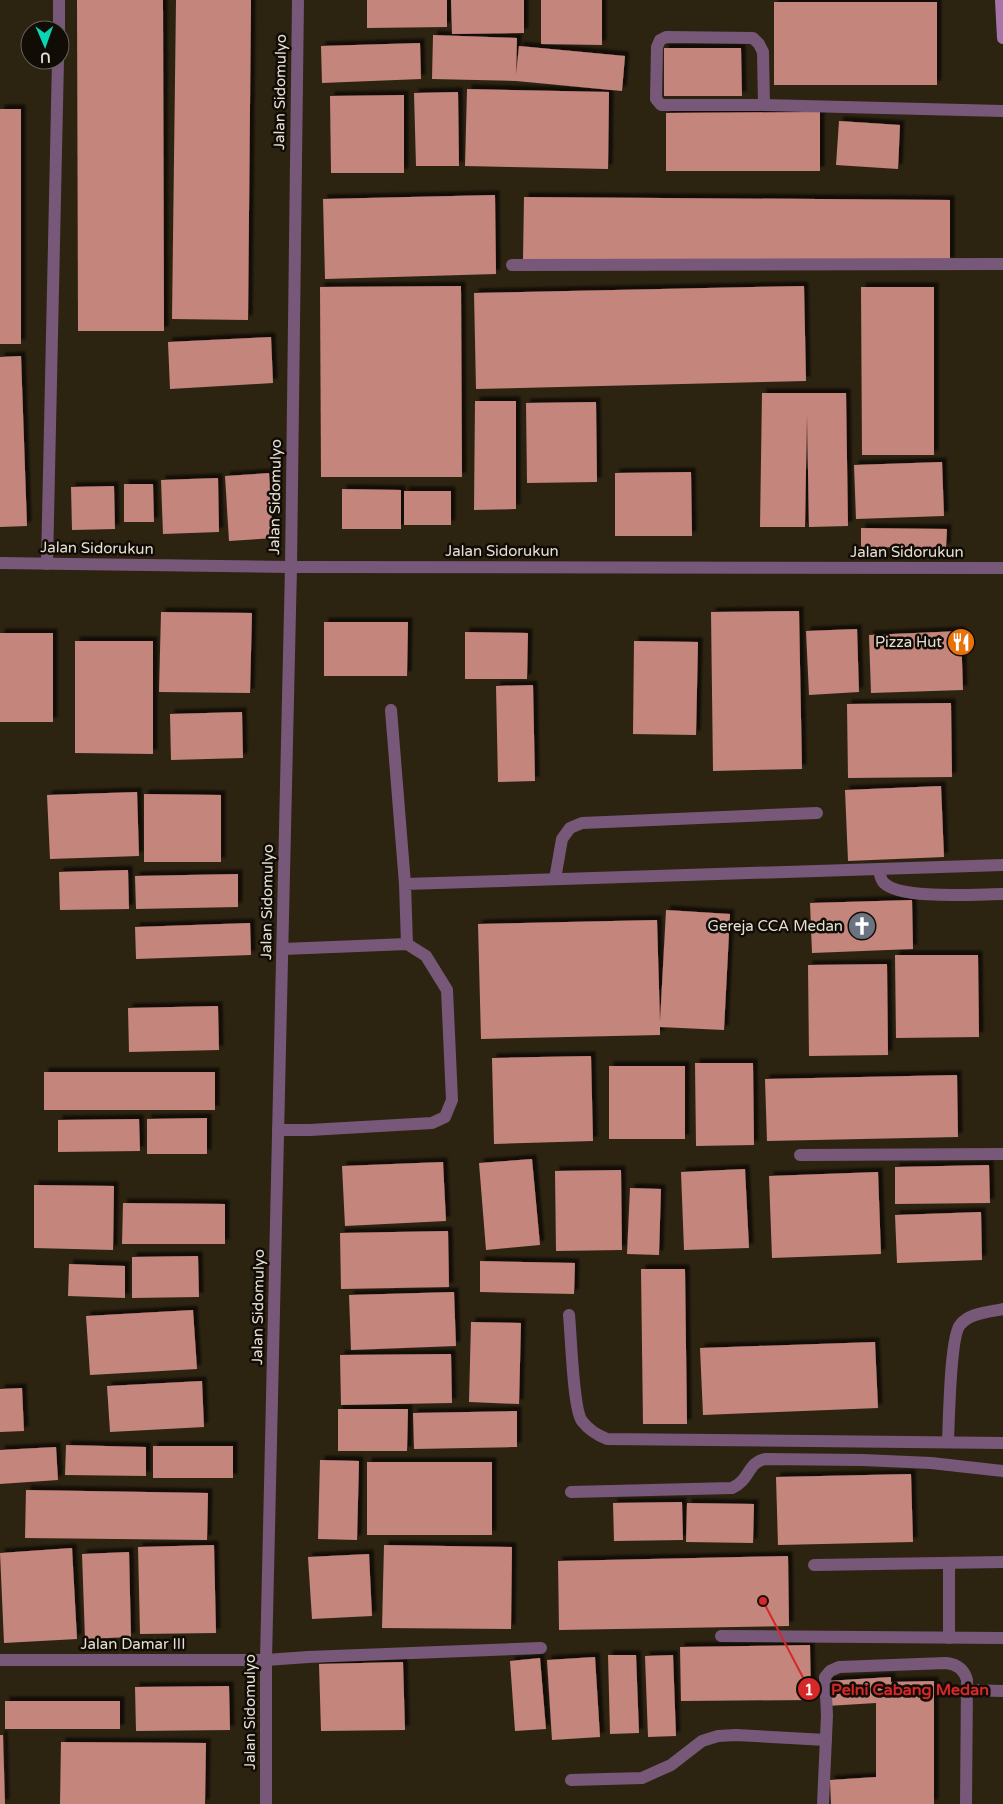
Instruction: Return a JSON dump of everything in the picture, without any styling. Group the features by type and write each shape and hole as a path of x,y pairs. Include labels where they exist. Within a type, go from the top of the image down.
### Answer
{"main road":[{"path":"1001,0 1003,38"}],"street":[{"path":"59,20 60,0"},
{"name":"Jalan Sidomulyo","path":"266,1804 266,1660 291,567 298,0"},
{"path":"764,105 763,52 753,38 666,37 660,40 657,47 656,98 661,105 764,105 1003,112"},
{"path":"47,564 58,70"},
{"path":"512,265 1003,264"},
{"name":"Jalan Sidorukun","path":"0,563 291,567 1003,568"},
{"path":"390,710 407,944"},
{"path":"555,880 562,839 570,828 582,823 817,813"},
{"path":"404,884 1003,865"},
{"path":"879,869 882,879 888,886 924,895 1003,894"},
{"path":"278,1130 432,1123 445,1117 452,1100 447,990 426,956 407,944 282,949"},
{"path":"800,1155 1003,1154"},
{"path":"948,1441 954,1342 959,1325 974,1315 1003,1309"},
{"path":"569,1315 575,1387 580,1419 594,1433 607,1439 1003,1442"},
{"path":"572,1492 732,1488 744,1481 754,1464 765,1459 902,1461 1003,1471"},
{"path":"814,1565 1003,1562"},
{"path":"949,1563 949,1638"},
{"path":"720,1636 1003,1638"},
{"name":"Jalan Damar III","path":"0,1660 266,1660 541,1648"},
{"path":"823,1804 823,1763 826,1740 825,1677 830,1671 839,1667 951,1663 963,1670 967,1680 966,1804"},
{"path":"966,1690 1003,1692"},
{"path":"571,1780 642,1778 671,1765 702,1741 718,1736 736,1735 826,1740"}],"building":[{"path":"77,0 163,0 164,331 78,331"},
{"path":"176,0 251,0 248,320 172,319"},
{"path":"367,0 447,0 447,27 367,28"},
{"path":"451,0 524,0 524,33 452,34"},
{"path":"541,0 602,0 602,45 541,44"},
{"path":"774,2 937,2 937,85 774,85"},
{"path":"433,35 517,38 516,75 519,46 625,56 622,91 516,81 432,79"},
{"path":"420,43 421,79 322,83 321,46"},
{"path":"664,48 741,48 742,96 664,96"},
{"path":"467,89 609,92 608,169 465,166"},
{"path":"458,92 459,166 416,166 414,93"},
{"path":"404,95 404,173 331,173 330,96"},
{"path":"0,109 21,109 21,344 0,344"},
{"path":"820,112 820,171 666,171 666,113"},
{"path":"839,121 900,125 898,169 836,165"},
{"path":"495,195 496,274 325,279 323,199"},
{"path":"524,197 950,200 950,262 523,259"},
{"path":"461,286 462,477 321,477 320,287"},
{"path":"804,286 806,381 476,389 474,293"},
{"path":"861,287 934,287 934,455 862,455"},
{"path":"271,337 273,383 170,389 168,342"},
{"path":"21,356 27,526 0,527 0,357"},
{"path":"762,393 846,393 848,526 809,527 807,414 805,527 760,527"},
{"path":"475,401 516,401 516,509 474,510"},
{"path":"596,402 597,482 527,483 526,403"},
{"path":"942,462 944,516 856,519 854,465"},
{"path":"691,472 692,536 615,536 615,473"},
{"path":"269,473 273,538 229,541 225,476"},
{"path":"218,478 219,532 163,534 161,480"},
{"path":"124,484 153,484 154,522 124,522"},
{"path":"114,486 115,529 72,530 71,487"},
{"path":"342,489 401,490 401,529 342,529"},
{"path":"404,491 451,491 451,525 404,525"},
{"path":"861,528 947,529 946,548 861,547"},
{"path":"799,611 802,769 713,771 711,612"},
{"path":"161,612 252,613 250,693 159,692"},
{"path":"324,622 408,622 407,676 324,676"},
{"path":"857,629 859,692 809,695 806,631"},
{"path":"961,631 963,690 871,693 869,635"},
{"path":"465,632 528,633 527,679 465,679"},
{"path":"0,633 53,633 53,722 0,722"},
{"path":"75,641 153,641 153,754 75,753"},
{"path":"634,641 698,642 696,735 633,734"},
{"path":"533,685 535,781 498,782 496,686"},
{"path":"951,703 952,777 848,778 847,704"},
{"path":"242,712 243,758 171,760 170,714"},
{"path":"941,786 944,857 848,861 845,790"},
{"path":"137,792 139,856 50,859 47,795"},
{"path":"144,794 221,795 221,862 144,862"},
{"path":"128,870 129,909 60,910 59,872"},
{"path":"238,874 238,907 136,909 135,876"},
{"name":"Gereja CCA Medan","path":"912,900 913,949 812,953 810,903"},
{"path":"666,910 730,914 724,1030 660,1027 660,1035 481,1039 478,924 657,920 660,1022"},
{"path":"250,923 251,955 136,959 135,927"},
{"path":"895,955 978,955 979,1037 896,1038"},
{"path":"887,964 888,1055 809,1056 808,965"},
{"path":"218,1006 219,1050 129,1052 128,1008"},
{"path":"591,1056 593,1141 494,1144 492,1058"},
{"path":"695,1063 753,1063 754,1145 696,1146"},
{"path":"609,1066 685,1066 685,1139 609,1139"},
{"path":"44,1072 215,1072 215,1110 44,1110"},
{"path":"957,1075 958,1137 767,1141 765,1079"},
{"path":"207,1118 207,1154 147,1154 147,1119"},
{"path":"139,1119 140,1151 58,1152 58,1120"},
{"path":"532,1159 540,1245 486,1250 479,1163"},
{"path":"443,1162 446,1221 345,1226 342,1166"},
{"path":"989,1165 990,1203 895,1204 895,1167"},
{"path":"745,1169 749,1248 684,1250 681,1172"},
{"path":"621,1170 622,1250 556,1251 555,1171"},
{"path":"878,1172 881,1254 772,1258 769,1176"},
{"path":"34,1185 114,1186 113,1250 34,1248"},
{"path":"630,1188 661,1189 659,1255 627,1254"},
{"path":"123,1203 225,1204 225,1244 122,1244"},
{"path":"981,1212 982,1260 897,1263 895,1215"},
{"path":"448,1231 449,1287 341,1289 340,1233"},
{"path":"198,1256 199,1297 132,1298 132,1257"},
{"path":"480,1261 575,1263 574,1294 480,1292"},
{"path":"69,1264 125,1266 125,1298 68,1296"},
{"path":"641,1269 685,1269 687,1424 643,1424"},
{"path":"454,1292 456,1346 351,1350 349,1295"},
{"path":"193,1310 197,1369 90,1375 86,1316"},
{"path":"471,1322 521,1323 519,1404 469,1402"},
{"path":"875,1342 878,1408 703,1415 700,1348"},
{"path":"451,1354 452,1403 341,1405 340,1355"},
{"path":"202,1381 204,1427 110,1432 107,1386"},
{"path":"22,1388 24,1431 0,1432 0,1389"},
{"path":"338,1409 408,1409 407,1451 338,1451"},
{"path":"517,1411 517,1447 414,1449 413,1413"},
{"path":"66,1445 146,1447 146,1476 65,1475"},
{"path":"153,1446 233,1446 233,1478 153,1478"},
{"path":"56,1447 58,1480 0,1484 0,1450"},
{"path":"320,1460 359,1461 357,1540 318,1539"},
{"path":"367,1462 492,1462 492,1535 367,1535"},
{"path":"911,1474 913,1542 778,1545 776,1477"},
{"path":"26,1490 208,1493 207,1540 25,1538"},
{"path":"682,1502 683,1540 614,1541 613,1503"},
{"path":"687,1503 754,1504 753,1543 686,1542"},
{"path":"214,1545 216,1633 140,1634 138,1547"},
{"path":"384,1545 512,1547 511,1629 382,1628"},
{"path":"72,1548 77,1639 4,1643 0,1553"},
{"path":"129,1552 131,1637 85,1639 82,1554"},
{"path":"369,1554 372,1616 312,1619 308,1557"},
{"path":"788,1556 789,1626 559,1630 558,1561"},
{"path":"810,1645 811,1700 681,1701 680,1647"},
{"path":"608,1655 636,1655 639,1733 610,1734"},
{"path":"673,1655 676,1736 648,1737 645,1656"},
{"path":"595,1657 600,1737 552,1740 547,1660"},
{"path":"540,1658 546,1729 515,1731 510,1661"},
{"path":"403,1662 405,1730 321,1731 319,1664"},
{"path":"891,1677 891,1682 934,1681 934,1804 831,1804 830,1780 876,1777 876,1703 827,1706 827,1681"},
{"path":"229,1686 230,1730 136,1731 135,1687"},
{"path":"5,1701 120,1701 120,1729 5,1729"},
{"path":"0,1735 3,1735 5,1804 0,1804"},
{"path":"61,1742 206,1743 205,1804 60,1804"}],"place":[{"name":"Pizza Hut","path":"961,642"},
{"name":"Gereja CCA Medan","path":"862,926"},
{"name":"Pelni Cabang Medan","path":"763,1601"}]}
